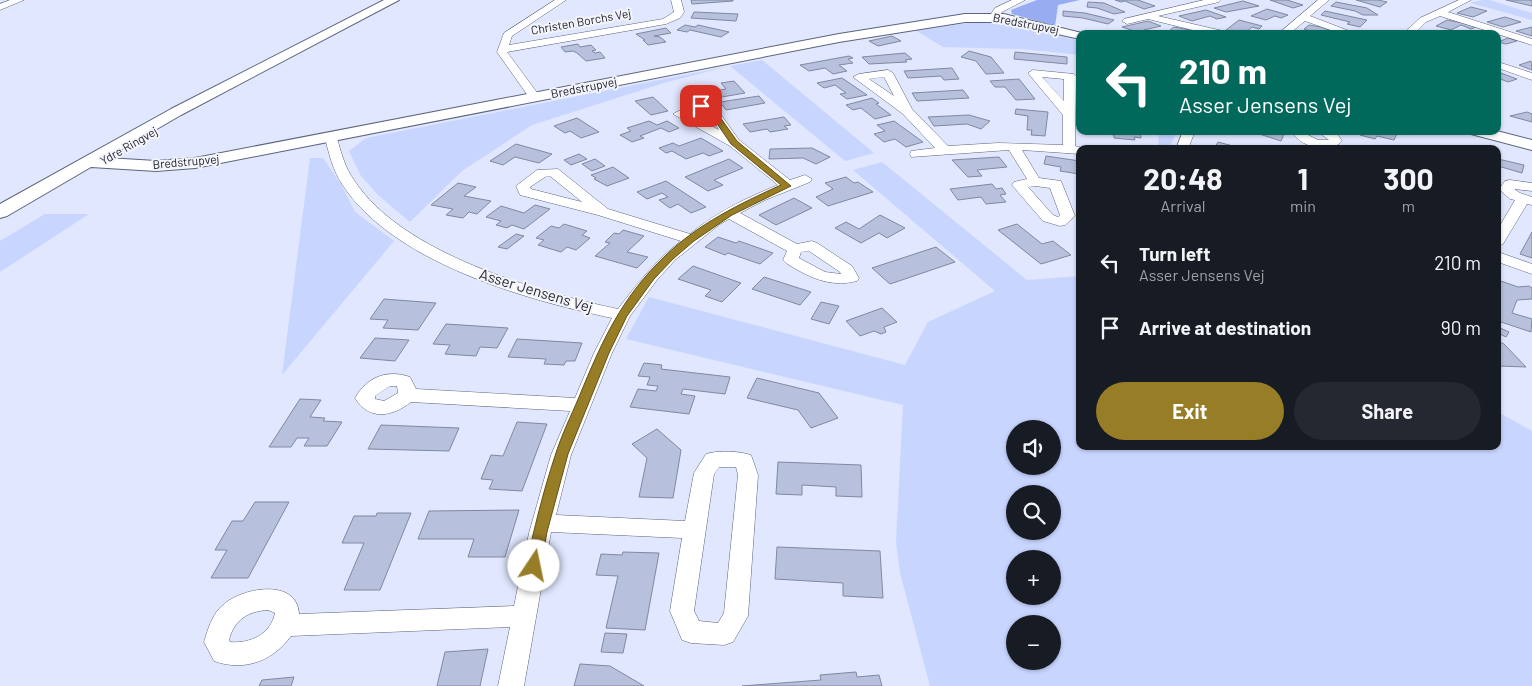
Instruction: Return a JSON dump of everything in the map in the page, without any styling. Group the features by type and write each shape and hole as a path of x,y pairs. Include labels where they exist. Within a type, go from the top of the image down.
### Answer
{"street":[{"path":"0,7 19,0"},
{"name":"Ydre Ringvej","path":"0,223 176,112 393,0"},
{"name":"Christen Borchs Vej","path":"561,0 508,35 502,49 666,21 677,16 679,12 676,0"},
{"path":"994,17 998,10 1020,0"},
{"path":"1127,21 1216,0"},
{"path":"1288,30 1324,0"},
{"path":"1412,30 1423,20 1466,0"},
{"path":"1438,12 1494,30"},
{"name":"Bredstrupvej","path":"94,163 156,166 195,163 849,37 965,18 994,17 1076,35"},
{"path":"1146,17 1205,30"},
{"path":"1304,17 1341,30"},
{"path":"1501,32 1532,42"},
{"path":"502,49 502,52 535,98"},
{"path":"1501,66 1532,77"},
{"path":"907,110 944,150"},
{"path":"916,154 944,150 1013,146 1074,150 1069,115"},
{"path":"1301,135 1311,145"},
{"path":"1320,145 1336,141 1331,135"},
{"path":"1493,135 1532,145"},
{"name":"Asser Jensens Vej","path":"331,138 342,169 358,196 394,228 415,242 470,270 510,286 595,310 622,315"},
{"path":"511,686 543,523 562,454 603,353 622,315 650,277 691,239 729,213 796,182 734,143"},
{"path":"1013,146 1035,182"},
{"name":"Ydre Ringvej","path":"0,212 94,163"},
{"path":"603,212 552,172 542,173 523,186 525,192 603,212 691,239"},
{"path":"1501,237 1527,200 1509,192 1506,186 1516,184 1532,187"},
{"path":"729,213 795,249"},
{"path":"1501,258 1532,269"},
{"path":"407,394 582,405"},
{"path":"713,459 744,460 748,475 736,616 724,634 691,632 682,611 694,530 704,473 713,459"},
{"path":"543,523 694,530"},
{"path":"285,625 524,616"}],"shaded area":[{"path":"1037,0 1080,0 1058,5 1055,26 1012,14 1011,10"},
{"path":"1489,0 1532,13 1532,20 1470,3"},
{"path":"984,21 1027,27 1076,40 1076,55 1022,49 943,47 915,30"},
{"path":"762,60 874,153 845,161 730,66"},
{"path":"730,66 667,82 532,125 462,171 410,222 378,195 361,176 349,151 366,138"},
{"path":"1159,135 1175,135 1171,145 1158,145"},
{"path":"310,158 323,158 342,186 355,212 394,241 282,375"},
{"path":"882,162 1027,280 1076,276 1076,450 1501,450 1501,414 1532,431 1532,686 930,686 900,573 896,542 903,405 626,339 649,297 905,365 928,322 995,291 853,170"},
{"path":"45,214 89,214 0,272 0,241"}],"building":[{"path":"691,0 733,0 733,1 692,4"},
{"path":"1115,0 1138,0 1155,6 1144,9 1125,1"},
{"path":"1270,0 1287,0 1303,5 1293,8"},
{"path":"1356,0 1378,0 1387,2 1380,7"},
{"path":"1506,0 1529,0 1532,1 1532,6"},
{"path":"1243,1 1259,6 1226,12 1214,8"},
{"path":"1088,2 1104,3 1125,12 1114,14 1097,8 1087,7"},
{"path":"1336,2 1367,8 1378,15 1363,15 1355,11 1331,6"},
{"path":"1471,7 1487,11 1473,17 1457,13"},
{"path":"1267,9 1288,15 1281,18 1275,16 1266,20 1251,16"},
{"path":"1206,10 1226,17 1217,19 1210,16 1192,21 1179,16"},
{"path":"1063,11 1085,13 1114,20 1108,24 1083,18 1063,16"},
{"path":"1325,11 1367,20 1360,27 1347,24 1350,22 1321,15"},
{"path":"694,12 738,14 736,21 691,18"},
{"path":"1505,17 1521,22 1503,27 1487,22"},
{"path":"1239,20 1262,26 1259,29 1252,27 1249,30 1226,30"},
{"path":"1447,20 1476,27 1471,29 1461,25 1451,30 1436,26"},
{"path":"1148,21 1161,26 1144,30 1131,30 1122,27"},
{"path":"685,25 695,27 698,25 729,32 721,37 690,30 687,32 677,30"},
{"path":"1309,25 1329,30 1307,30 1304,29"},
{"path":"1174,27 1190,30 1170,30"},
{"path":"1532,27 1532,36 1516,31"},
{"path":"666,28 671,33 654,36 660,37 666,42 648,45 643,40 645,40 636,34"},
{"path":"892,36 901,41 878,46 869,41"},
{"path":"1508,38 1517,41 1506,44 1501,43 1501,41"},
{"path":"578,44 580,47 591,45 596,50 592,51 595,53 600,52 605,58 586,61 577,53 573,51 565,52 561,47"},
{"path":"969,51 991,57 1004,73 986,74 976,61 961,57"},
{"path":"1015,52 1067,57 1067,64 1014,59"},
{"path":"905,53 912,59 905,60 907,62 869,64 862,57"},
{"path":"849,56 853,58 848,59 853,63 839,65 847,71 833,74 825,68 809,71 800,65"},
{"path":"1531,61 1532,70 1519,65"},
{"path":"952,68 959,79 944,80 941,76 908,78 904,71"},
{"path":"1501,73 1517,79 1508,82 1501,79"},
{"path":"842,78 867,95 847,99 840,94 846,93 835,85 824,88 817,83"},
{"path":"1019,79 1035,99 1016,100 1005,87 995,87 990,81"},
{"path":"734,81 745,93 699,101 694,94 726,89 721,83"},
{"path":"963,90 969,98 917,101 912,93"},
{"path":"759,96 765,103 726,110 720,102"},
{"path":"653,97 668,111 651,115 635,101"},
{"path":"872,98 879,103 876,104 891,115 875,119 861,108 853,110 846,105"},
{"path":"1016,109 1048,112 1045,136 1031,135 1032,130 1027,130 1028,116 1015,114"},
{"path":"1527,112 1532,114 1532,122 1510,116"},
{"path":"969,115 990,121 981,129 967,124 934,126 928,117"},
{"path":"784,117 791,125 784,126 788,129 770,132 767,129 750,132 743,124"},
{"path":"577,118 599,132 581,138 570,131 565,133 554,126"},
{"path":"649,121 657,125 667,121 679,128 669,132 661,128 640,136 644,138 632,142 620,135 631,131 627,128"},
{"path":"894,121 923,142 906,147 895,139 884,142 874,134 885,131 877,125"},
{"path":"1114,135 1141,135 1141,138 1134,137 1135,140 1114,138"},
{"path":"1262,135 1284,135 1281,141"},
{"path":"1360,135 1396,135 1394,140 1377,136 1375,139"},
{"path":"701,138 723,151 709,156 703,153 686,159 672,151 666,153 659,148 673,143 679,146"},
{"path":"1218,142 1229,145 1216,145"},
{"path":"516,144 552,154 539,163 515,157 503,165 490,161"},
{"path":"812,148 830,157 816,164 803,158 769,159 770,149"},
{"path":"579,154 587,159 571,165 564,160"},
{"path":"1046,156 1076,160 1076,174 1060,171 1061,167 1044,164"},
{"path":"999,157 1007,167 977,170 982,176 968,177 952,160"},
{"path":"595,159 605,166 592,171 582,164"},
{"path":"729,159 743,168 714,180 723,185 708,191 685,177"},
{"path":"1501,160 1524,165 1522,173 1501,167"},
{"path":"613,167 629,178 607,186 594,179 596,178 591,175"},
{"path":"846,177 873,192 828,206 816,197 833,189 825,183"},
{"path":"666,181 706,207 691,213 678,204 670,208 659,200 668,197 662,193 647,199 637,192"},
{"path":"458,183 476,187 464,196 491,201 477,214 469,212 463,218 446,215 453,209 431,205"},
{"path":"992,184 996,189 1002,188 1006,194 1000,195 1006,202 986,204 981,197 958,200 950,189"},
{"path":"794,198 812,208 776,225 759,215"},
{"path":"535,205 550,209 524,229 512,225 507,228 496,225 501,221 486,217 501,206 524,213"},
{"path":"880,215 905,228 887,238 879,233 861,243 835,228 846,222 859,229"},
{"path":"564,224 587,231 582,235 590,238 576,250 567,247 561,252 538,245 544,240 536,238 551,226 559,228"},
{"path":"1017,224 1042,244 1053,241 1071,255 1041,264 998,230"},
{"path":"623,230 644,236 627,252 648,257 637,268 595,256 610,243 605,242 614,233 619,234"},
{"path":"1532,232 1532,258 1520,254"},
{"path":"516,234 524,236 507,249 498,247"},
{"path":"718,237 736,243 739,241 773,253 760,264 728,253 725,255 705,247"},
{"path":"936,247 955,262 890,284 872,268"},
{"path":"693,266 741,283 722,302 705,296 711,290 678,279"},
{"path":"764,277 811,292 800,305 752,289"},
{"path":"1501,281 1518,287 1529,286 1532,288 1532,299 1517,300 1512,313 1532,319 1531,332 1501,322"},
{"path":"384,299 436,303 418,330 383,328 388,320 370,319"},
{"path":"821,302 839,306 829,324 811,319"},
{"path":"882,308 897,322 884,327 886,332 881,334 874,331 860,336 846,321"},
{"path":"446,324 508,328 497,348 480,347 476,356 445,354 450,345 433,344"},
{"path":"1501,328 1509,332 1506,337 1501,334"},
{"path":"375,338 409,340 395,361 360,358"},
{"path":"517,339 582,343 575,361 566,361 564,365 544,364 546,359 508,357"},
{"path":"1501,342 1504,344 1526,367 1501,366"},
{"path":"644,363 662,365 661,369 730,377 725,394 683,389 681,394 695,396 689,414 630,407 638,389 656,391 658,386 647,385 650,377 638,376"},
{"path":"757,378 819,393 838,418 811,428 798,410 747,398"},
{"path":"300,399 321,400 310,417 325,418 323,421 342,422 327,446 304,446 309,438 297,438 291,447 269,447"},
{"path":"517,422 547,424 522,491 489,489 493,480 481,479 491,455 503,456"},
{"path":"381,425 459,428 449,451 368,449"},
{"path":"657,429 681,450 673,498 639,497 647,458 632,444"},
{"path":"778,462 861,465 862,497 836,496 836,487 802,485 802,495 776,494"},
{"path":"255,502 289,502 248,578 211,578 227,550 215,550 232,521 243,521"},
{"path":"519,510 505,557 468,557 474,539 418,539 429,511"},
{"path":"377,513 411,513 380,590 344,590 364,543 342,543 354,516 376,516"},
{"path":"777,547 880,551 883,598 843,596 843,583 775,579"},
{"path":"623,552 659,553 645,630 606,628 618,576 596,575 601,554 622,555"},
{"path":"605,633 627,634 623,653 601,652"},
{"path":"488,649 480,686 437,686 445,652"},
{"path":"580,664 610,666 644,686 574,686"},
{"path":"856,672 857,677 879,675 882,686 742,686 821,680 820,675"},
{"path":"294,677 291,686 259,686 262,680"}],"route":[{"path":"534,566 540,532 562,454 603,353 622,315 650,277 691,239 729,213 787,186 734,143 710,107 701,106"}]}
